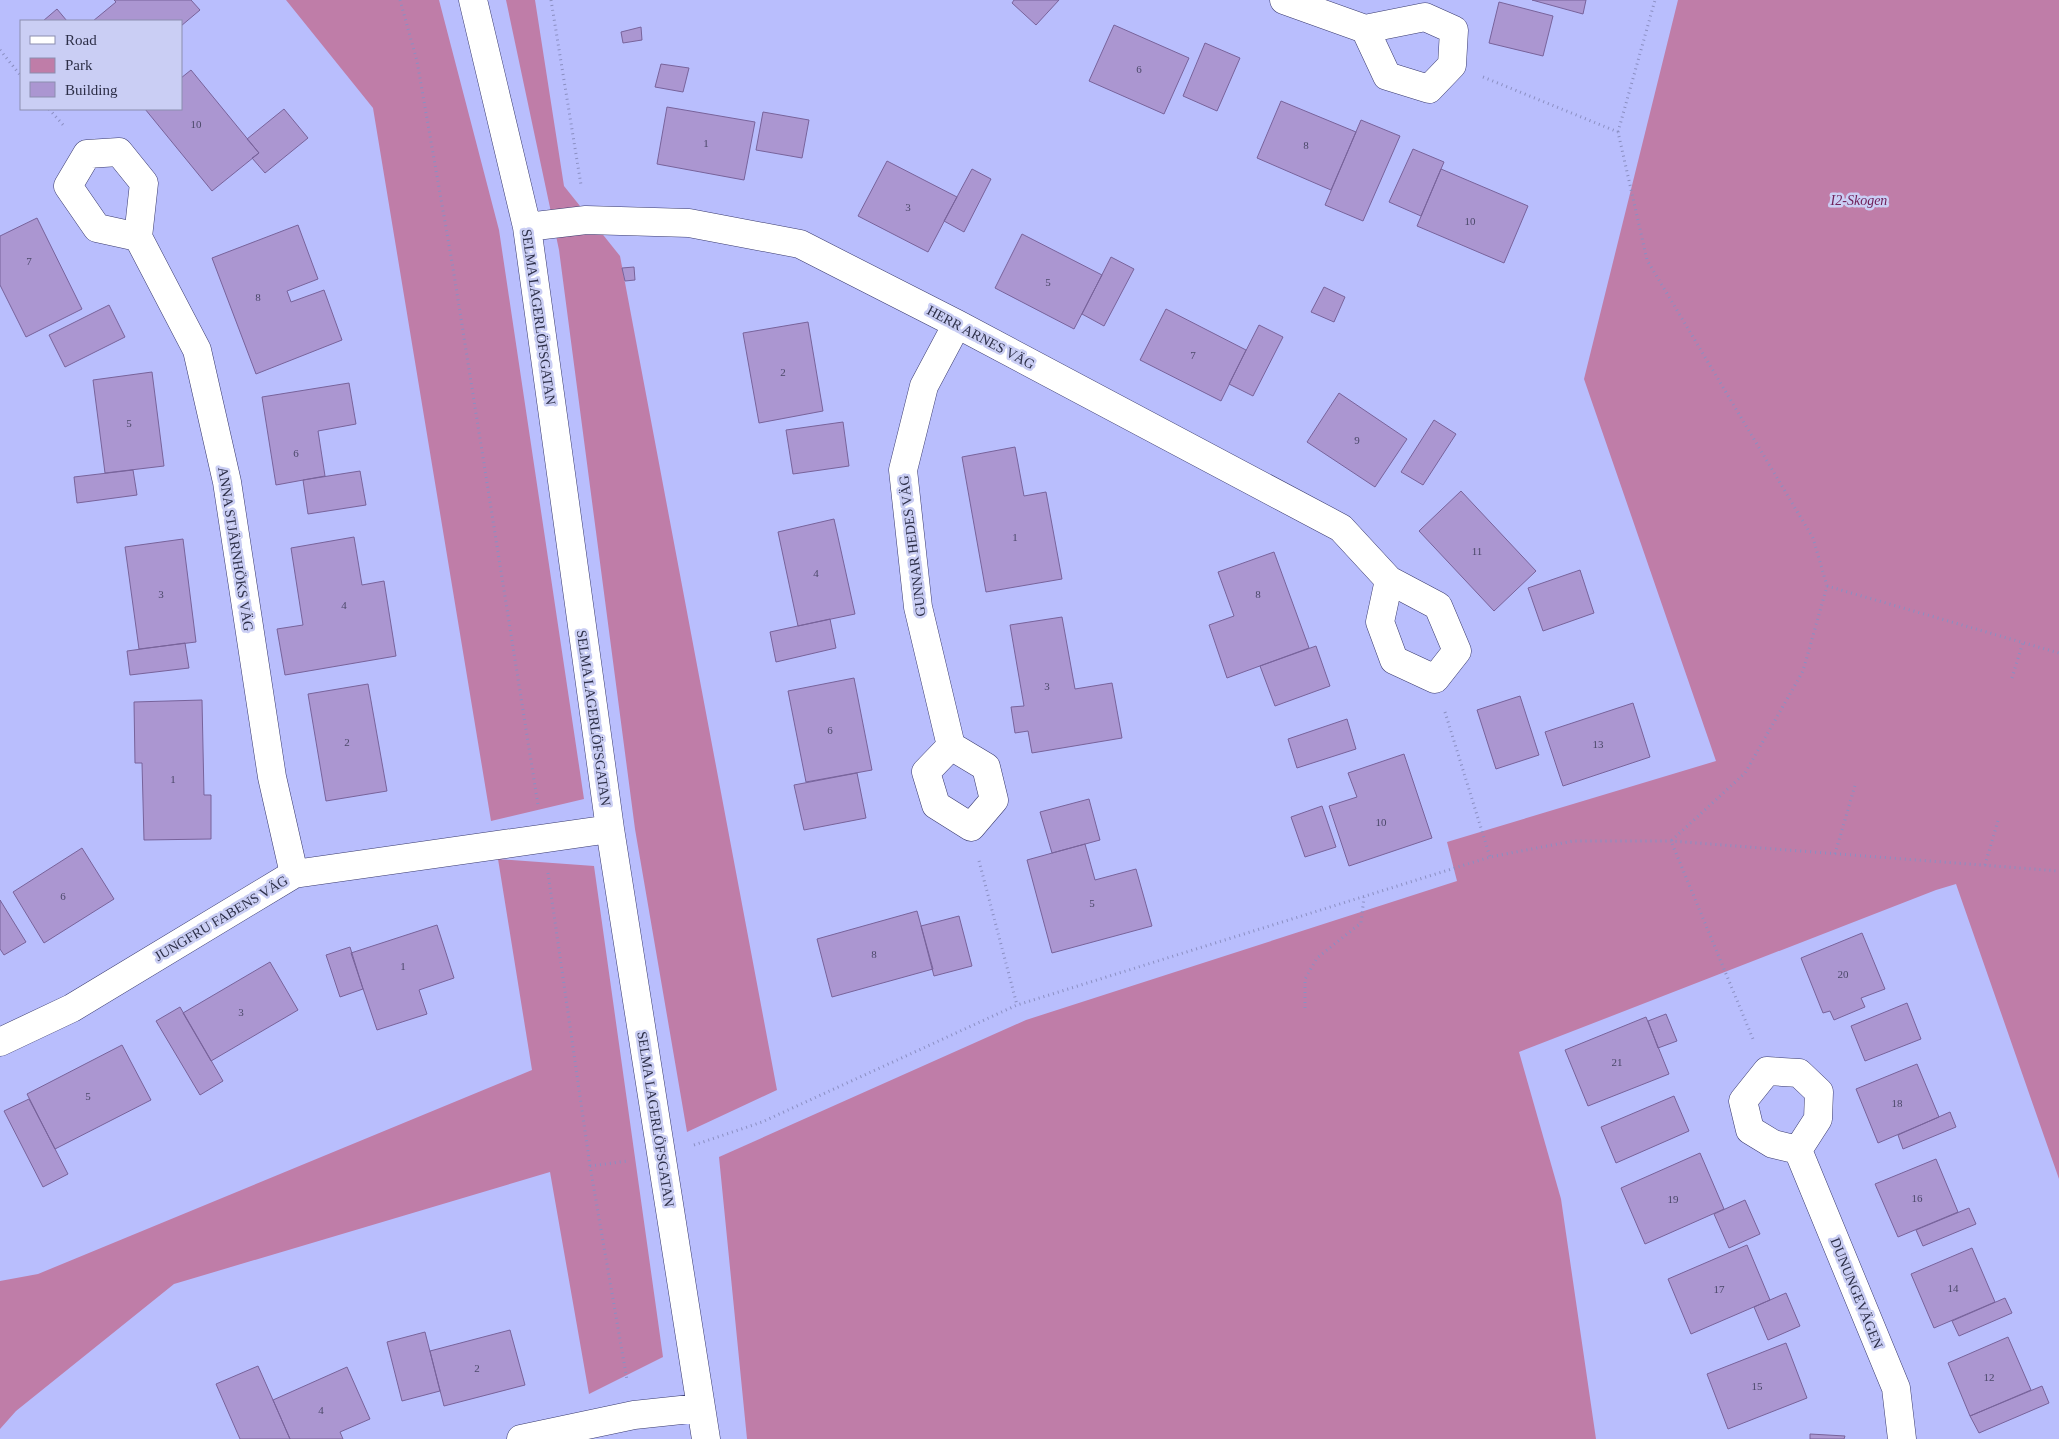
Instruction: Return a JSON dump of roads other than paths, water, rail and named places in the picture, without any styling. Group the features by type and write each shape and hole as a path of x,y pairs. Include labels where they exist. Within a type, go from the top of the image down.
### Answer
{"street":[{"name":"SELMA LAGERLÖFSGATAN","path":"473,0 527,227 610,829 706,1439"},
{"path":"1284,0 1365,29 1425,17 1454,30 1452,65 1429,89 1387,76 1365,29"},
{"name":"HERR ARNES VÄG","path":"527,227 586,220 689,224 800,244 957,324 1341,528 1389,580 1438,606 1457,651 1434,678 1394,660 1380,622 1389,580"},
{"name":"ANNA STJÄRNHÖKS VÄG","path":"138,237 197,350 227,482 272,777 294,874"},
{"name":"GUNNAR HEDES VÄG","path":"950,746 918,607 903,470 924,386 957,324"},
{"path":"950,746 986,767 994,800 970,826 936,806 926,772 950,746"},
{"name":"JUNGFRU FABENS VÄG","path":"0,1042 72,1008 294,874 610,829"},
{"path":"1767,1071 1799,1073 1819,1092 1818,1119 1798,1150 1773,1144 1750,1130 1743,1101 1767,1071"},
{"name":"DUNUNGEVÄGEN","path":"1798,1150 1896,1388 1902,1439"},
{"path":"521,1439 634,1415 700,1408"}],"park label":[{"name":"I2-Skogen","path":"1859,200"}]}
